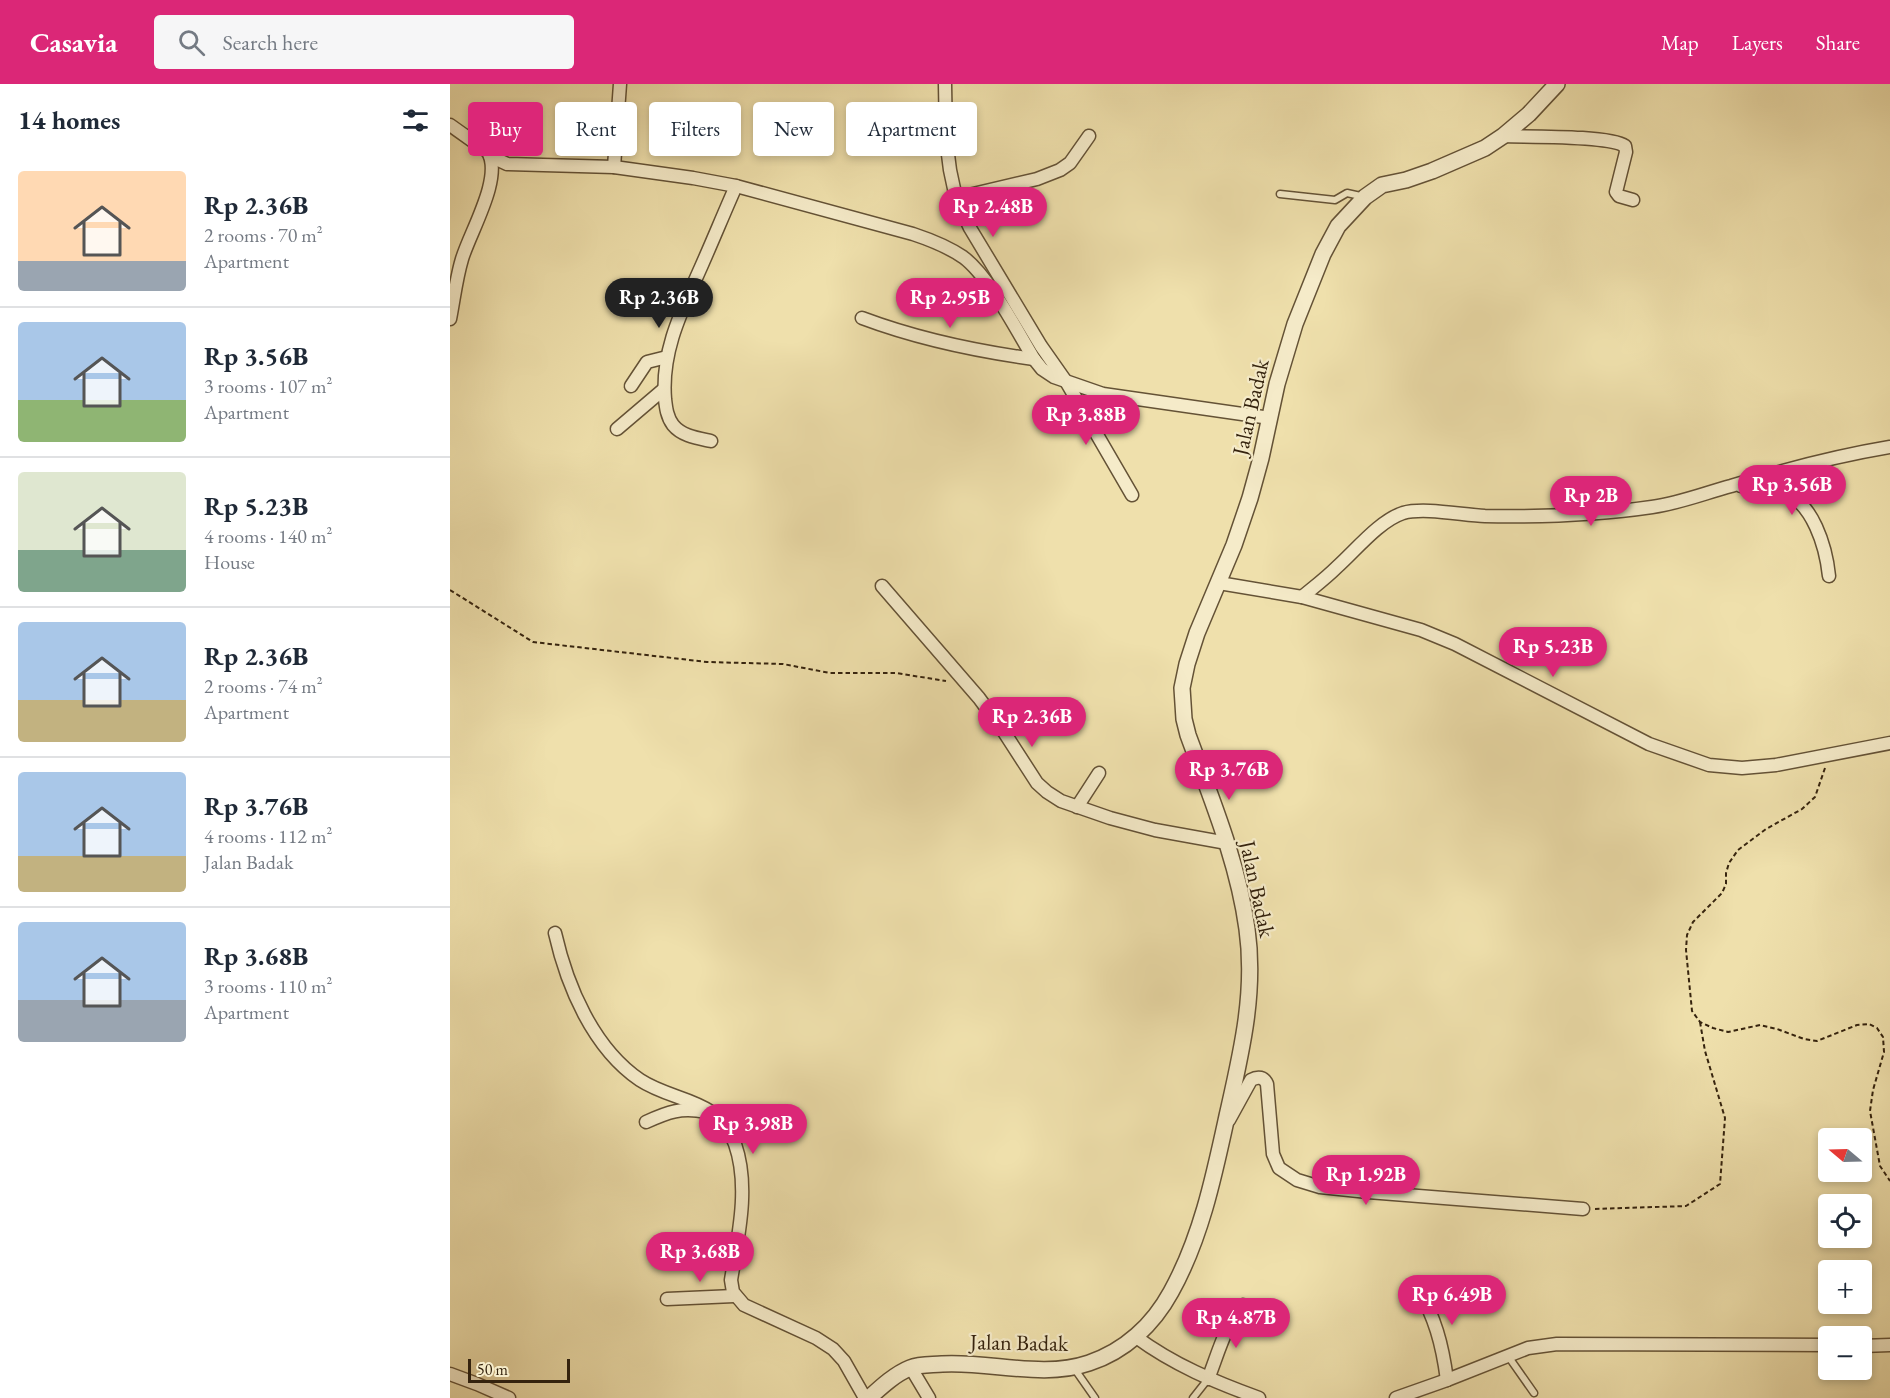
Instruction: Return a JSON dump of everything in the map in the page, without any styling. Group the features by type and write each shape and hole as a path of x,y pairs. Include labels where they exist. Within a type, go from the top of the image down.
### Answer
{"street":[{"path":"614,167 620,84"},
{"path":"945,84 946,139 956,198 988,259 1041,346 1067,382 1132,495"},
{"name":"Jalan Badak","path":"867,1398 911,1368 956,1363 1046,1370 1073,1368 1109,1355 1136,1337 1171,1293 1202,1218 1224,1129 1246,1025 1250,967 1248,930 1227,843 1184,719 1182,696 1184,678 1197,633 1219,583 1250,498 1287,346 1303,300 1323,254 1338,226 1365,197 1382,185 1432,171 1485,148 1529,114 1557,84"},
{"path":"450,125 468,137"},
{"path":"956,198 1037,179 1060,170 1070,163 1089,136"},
{"path":"1503,136 1599,140 1622,144 1626,152 1616,192 1619,196 1633,200"},
{"path":"490,156 507,164 614,167 736,186 940,243 976,268 1034,359 1048,374 1103,394 1270,418"},
{"path":"450,319 462,258 488,192 492,171 490,156"},
{"path":"492,171 507,164"},
{"path":"711,441 684,434 674,427 667,414 664,389 667,357 683,307 736,186"},
{"path":"663,287 669,301 683,307"},
{"path":"862,318 954,346 1034,359"},
{"path":"631,386 647,362 667,357"},
{"path":"617,429 664,389"},
{"path":"1302,597 1374,532 1392,518 1404,513 1426,511 1484,516 1540,516 1624,510 1682,501 1859,452 1890,447"},
{"path":"1730,486 1776,489 1789,494 1801,504 1821,537 1829,576"},
{"path":"1219,583 1302,597 1410,626 1455,644 1649,744 1689,760 1709,765 1742,768 1776,765 1890,742"},
{"path":"882,586 1004,732 1037,783 1054,797 1077,807 1155,830 1227,843"},
{"path":"1077,807 1099,772"},
{"path":"555,933 571,988 603,1043 630,1073 642,1081 666,1093 704,1106 714,1113 735,1143 742,1191 731,1280 734,1296 744,1305 816,1338 833,1349 844,1361 867,1398"},
{"path":"1224,1129 1249,1084 1255,1078 1261,1078 1266,1080 1271,1108 1273,1154 1279,1168 1297,1180 1320,1187 1368,1192 1583,1209"},
{"path":"646,1122 671,1111 694,1109 714,1113"},
{"path":"1417,1285 1429,1307 1440,1339 1448,1380"},
{"path":"667,1299 734,1296"},
{"path":"1209,1379 1233,1318 1243,1305"},
{"path":"1136,1337 1168,1359 1209,1379 1259,1398"},
{"path":"1396,1398 1528,1348 1557,1344 1818,1345"},
{"path":"1872,1346 1890,1345"},
{"path":"911,1368 929,1398"},
{"path":"450,1374 509,1398"}],"lane":[{"path":"1280,194 1335,200 1350,193 1365,197"},
{"path":"1507,1356 1534,1393"},
{"path":"1073,1368 1095,1398"},
{"path":"1193,1398 1209,1379"}],"path":[{"path":"450,590 533,642 706,662 783,664 830,673 896,673 967,685"},
{"path":"1583,1209 1686,1206 1720,1184 1725,1118 1705,1051 1700,1022 1692,1011 1686,950 1687,935 1693,922 1722,893 1726,884 1728,862 1738,850 1766,829 1803,809 1815,797 1822,780 1826,756"},
{"path":"1700,1022 1728,1032 1760,1025 1817,1041 1857,1025 1869,1024 1877,1028 1883,1037 1884,1052 1873,1090 1870,1111 1880,1166 1890,1181"}]}
